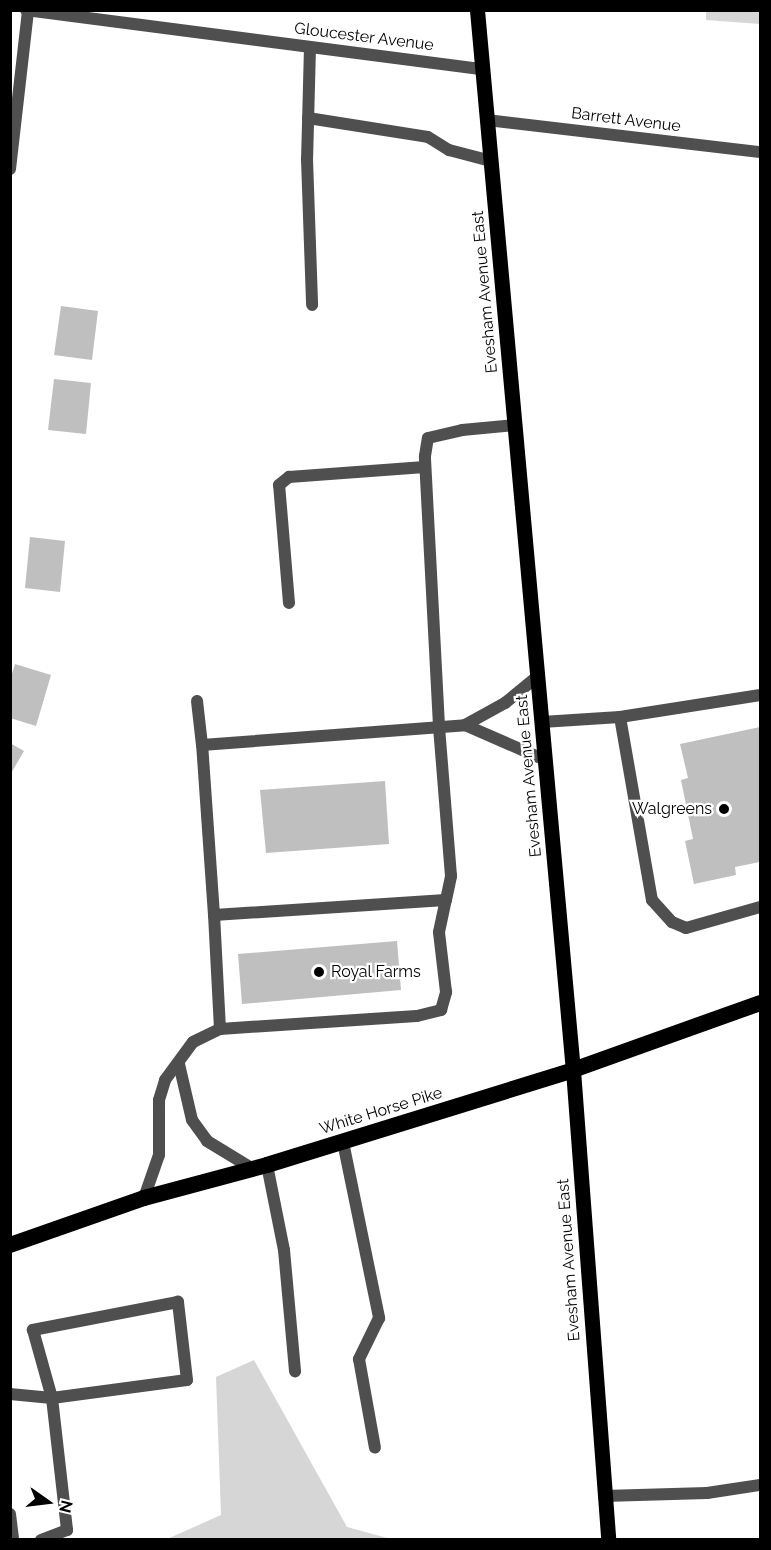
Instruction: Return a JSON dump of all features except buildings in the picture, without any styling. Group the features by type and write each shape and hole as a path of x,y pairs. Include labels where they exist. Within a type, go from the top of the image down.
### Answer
{"highway":[{"name":"White Horse Pike","path":"10,1245 144,1198 260,1167 573,1070 760,1003"}],"main road":[{"name":"Evesham Avenue East","path":"477,10 573,1070 608,1539"}],"street":[{"name":"Gloucester Avenue","path":"28,11 482,69"},
{"path":"10,168 28,11"},
{"path":"310,47 308,118 312,305"},
{"path":"308,118 428,137 449,150 491,161"},
{"name":"Barrett Avenue","path":"487,120 760,152"},
{"path":"144,1198 159,1155 162,1127 159,1100 165,1080 193,1042 220,1029 417,1017 441,1010 446,992 440,932 452,876 439,726 425,467 428,438 462,430 515,425"},
{"path":"289,603 279,486 289,477 425,467"},
{"path":"465,725 505,703 538,676"},
{"path":"542,722 620,717 760,695"},
{"path":"197,701 214,915 220,1029"},
{"path":"620,717 652,900 672,922 686,928 760,907"},
{"path":"202,745 465,725 545,760"},
{"path":"214,915 446,900"},
{"path":"179,1064 192,1120 207,1140 260,1167 284,1250 295,1372"},
{"path":"343,1142 379,1318 359,1359 375,1448"},
{"path":"10,1394 52,1398 187,1380 178,1302 33,1330 52,1398 67,1530 40,1539"},
{"path":"604,1496 707,1493 760,1485"},
{"path":"10,1514 13,1539"}],"shaded area":[{"path":"706,11 760,11 760,24 706,20"},
{"path":"254,1360 347,1527 391,1539 167,1539 221,1515 216,1377"}],"place":[{"name":"Walgreens","path":"724,809"},
{"name":"Royal Farms","path":"319,972"}]}
